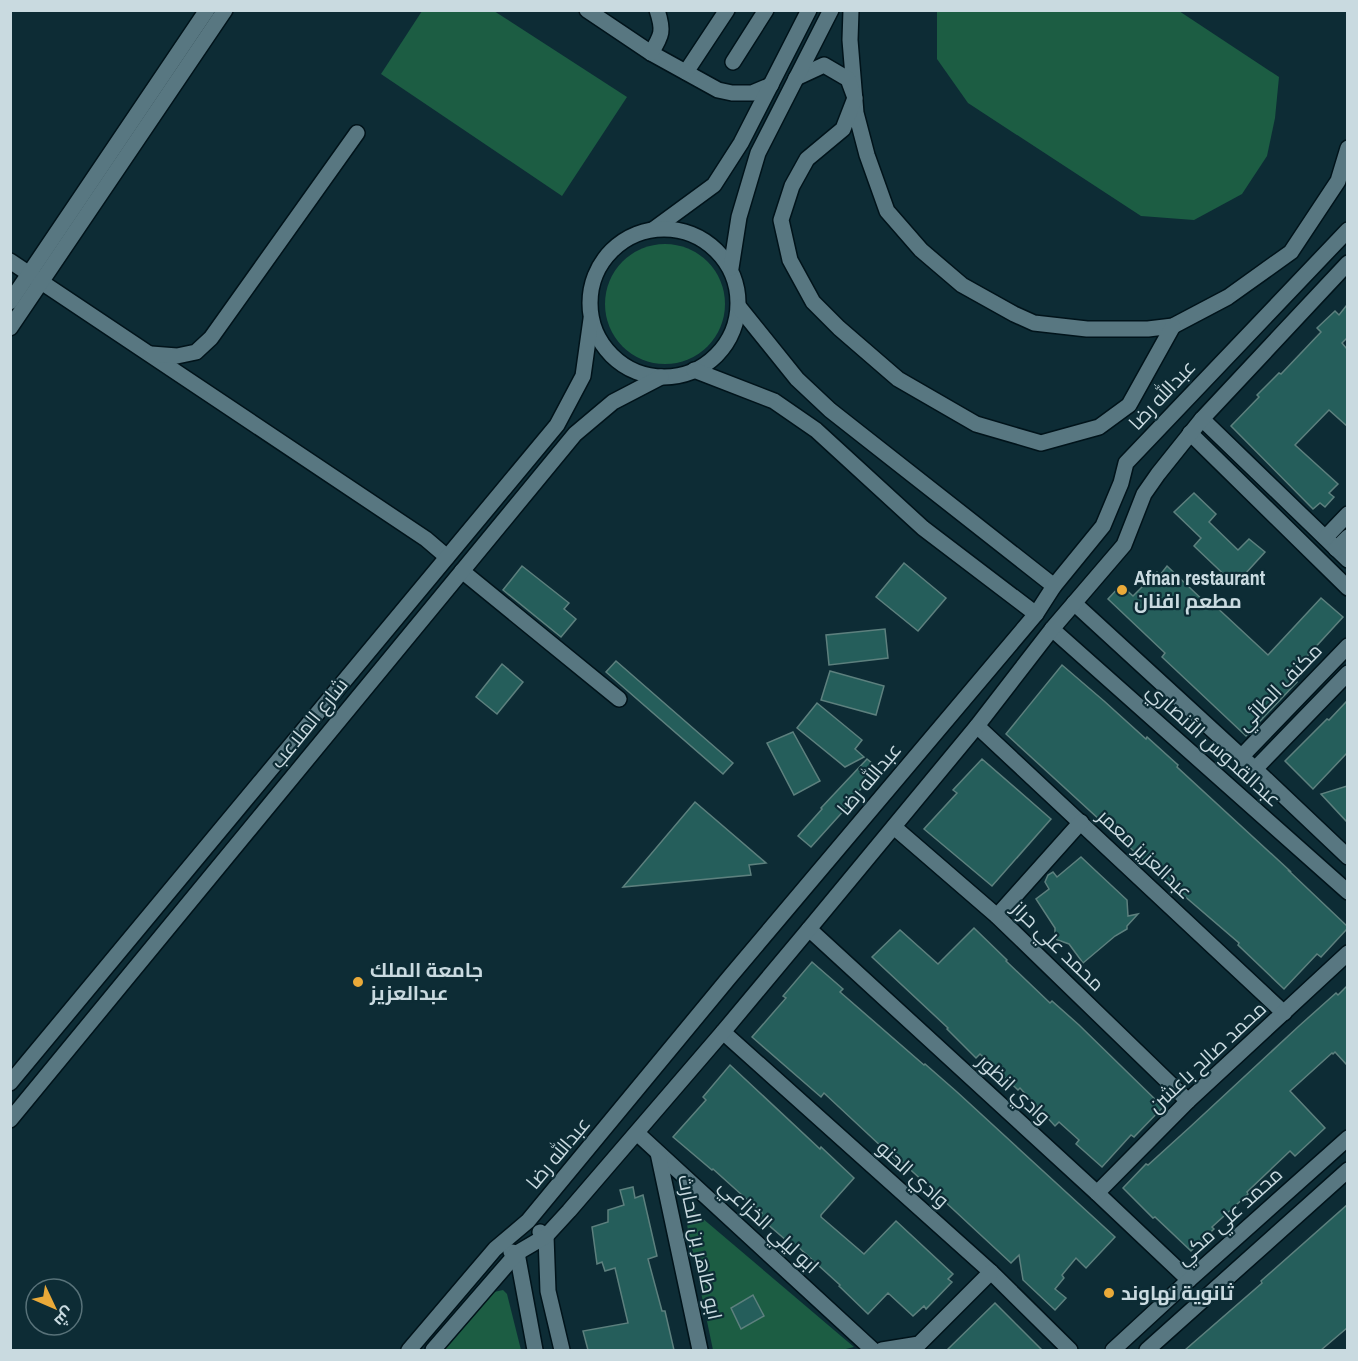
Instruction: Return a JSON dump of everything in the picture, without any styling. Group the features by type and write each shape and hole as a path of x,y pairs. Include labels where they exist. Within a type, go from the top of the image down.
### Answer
{"street":[{"path":"10,328 36,277 207,10"},
{"path":"10,302 36,277 225,10"},
{"path":"587,10 651,53 718,90 752,93 771,85"},
{"path":"651,53 662,31 657,10"},
{"path":"686,72 727,10"},
{"path":"732,62 766,10"},
{"path":"654,229 714,185 741,143 809,10"},
{"path":"730,268 739,217 758,153 831,10"},
{"path":"851,10 850,40 856,113 867,155 887,211 921,250 962,285 1034,323 1087,329 1173,326 1228,297 1291,252 1338,181 1347,148"},
{"path":"796,78 824,65 848,79 855,98 843,129 807,159 792,186 782,220 790,260 813,302 838,328 898,379 976,424 1041,443 1099,427 1129,405 1173,326"},
{"path":"151,354 177,356 196,352 211,338 357,133"},
{"path":"654,229 677,229 699,236 717,250 730,268 737,287 739,307 734,327 725,345 711,360 694,370 678,376 661,377 637,372 616,360 600,341 591,319 590,294 597,271 606,257 631,236 654,229"},
{"name":"عبدالله رضا","path":"409,1350 495,1249 528,1221 744,960 1036,614 1054,586 1103,526 1121,483 1126,463 1347,230"},
{"path":"10,261 426,539 447,557"},
{"path":"433,1350 517,1253 546,1236 569,1211 723,1032 894,828 1052,629 1124,544 1144,494 1190,433 1347,263"},
{"path":"739,307 797,379 830,410 1054,586"},
{"name":"شارع الملاعب","path":"10,1083 557,425 583,376 591,319"},
{"path":"694,370 774,401 816,430 923,528 1036,614"},
{"name":"شارع الملاعب","path":"10,1120 574,435 613,402 661,377"},
{"path":"1202,419 1342,554"},
{"path":"1190,433 1347,588"},
{"path":"1326,537 1347,514"},
{"path":"1342,554 1347,537"},
{"path":"462,572 619,699"},
{"name":"عبدالقدوس الأنصاري","path":"1074,603 1347,857"},
{"name":"عبدالقدوس الأنصاري","path":"1052,629 1347,892"},
{"name":"مكنف الطائي","path":"1241,757 1347,646"},
{"name":"مكنف الطائي","path":"1255,770 1347,673"},
{"name":"عبدالعزيز معمر","path":"977,726 1284,1013"},
{"path":"997,916 1081,822"},
{"name":"محمد علي حراز","path":"894,828 997,916 1188,1101"},
{"name":"وادي انظور","path":"809,929 1189,1280"},
{"name":"محمد صالح باعشن","path":"1097,1193 1188,1101 1347,953"},
{"name":"وادي الحنو","path":"723,1032 991,1272 1070,1350"},
{"name":"ابو ليلي الخزاعي","path":"637,1132 873,1350"},
{"name":"محمد علي مكي","path":"1117,1349 1189,1280 1347,1138"},
{"name":"ابو طاهر بن الحارث","path":"658,1153 700,1350"},
{"path":"1147,1350 1347,1170"},
{"path":"528,1221 546,1236 548,1291 562,1350"},
{"path":"495,1249 517,1253"},
{"path":"517,1253 535,1350"},
{"path":"882,1350 919,1344 991,1272"}],"green space":[{"path":"422,11 494,11 627,97 562,196 381,74"},
{"path":"937,11 1179,11 1279,77 1275,118 1267,156 1242,194 1194,220 1141,216 968,103 937,59"},
{"path":"665,244 688,248 708,261 721,281 725,304 721,327 708,347 688,360 665,364 642,360 622,347 609,327 605,304 609,281 622,261 642,248"},
{"path":"682,1201 854,1347 842,1350 713,1350"},
{"path":"503,1290 507,1294 521,1350 443,1350 494,1292"}],"building":[{"path":"1347,305 1347,338 1342,343 1347,349 1347,426 1329,410 1295,445 1338,484 1329,493 1334,497 1325,507 1320,503 1313,509 1231,426 1259,397 1257,395 1279,373 1281,374 1321,332 1317,328 1335,311 1339,315"},
{"path":"1194,493 1216,514 1209,522 1238,550 1249,539 1265,552 1235,585 1194,546 1201,538 1174,512"},
{"path":"904,563 946,598 918,631 876,597"},
{"path":"522,566 569,603 564,609 576,619 561,637 503,590"},
{"path":"1167,566 1209,606 1212,603 1268,655 1321,598 1343,617 1290,675 1297,682 1246,736 1162,657 1165,653 1108,599 1121,585 1133,596 1157,572 1160,575"},
{"path":"885,629 888,658 829,665 826,635"},
{"path":"616,661 733,763 723,774 606,672"},
{"path":"502,664 523,682 497,714 476,697"},
{"path":"1062,665 1178,765 1177,767 1347,926 1347,929 1321,957 1317,954 1284,989 1238,945 1239,943 1161,876 1006,734"},
{"path":"830,671 884,686 876,715 821,700"},
{"path":"1347,701 1347,753 1313,789 1285,761"},
{"path":"817,703 862,740 855,749 864,757 845,767 797,728"},
{"path":"793,732 820,781 794,795 767,743"},
{"path":"867,759 878,768 856,797 811,847 798,836"},
{"path":"982,759 1051,819 992,886 924,829 957,793 953,790"},
{"path":"1347,786 1347,822 1321,794"},
{"path":"695,802 766,863 749,865 751,875 623,887"},
{"path":"1081,857 1127,900 1128,916 1138,914 1127,929 1083,963 1069,944 1055,939 1055,928 1036,899 1049,889 1045,882 1048,875 1053,872 1057,877"},
{"path":"974,928 1050,1003 1052,1001 1079,1025 1163,1107 1134,1137 1131,1135 1102,1167 1076,1144 1079,1140 1059,1122 1055,1126 1020,1088 1018,1090 980,1054 976,1058 948,1028 872,957 900,930 938,964"},
{"path":"812,962 843,989 840,992 957,1092 1115,1237 1086,1268 1076,1258 1062,1275 1064,1278 1055,1289 1066,1298 1055,1310 1023,1280 1019,1255 1011,1263 824,1093 821,1097 752,1037 786,998 783,996"},
{"path":"1347,986 1347,1065 1335,1052 1332,1053 1290,1091 1325,1128 1295,1156 1290,1151 1212,1227 1214,1229 1191,1251 1123,1188 1146,1164 1148,1165 1299,1026"},
{"path":"730,1065 854,1178 821,1217 864,1254 896,1221 953,1274 948,1279 952,1282 926,1309 924,1306 913,1316 888,1293 868,1314 796,1245 794,1247 759,1217 762,1213 673,1137 706,1100 703,1097"},
{"path":"633,1187 635,1198 643,1195 657,1256 648,1259 662,1311 665,1311 674,1350 588,1350 583,1331 628,1323 615,1268 605,1271 602,1262 597,1264 592,1227 608,1222 608,1210 624,1205 620,1190"},
{"path":"1347,1205 1347,1328 1321,1350 1185,1350 1262,1283 1261,1281"},
{"path":"753,1295 764,1316 741,1329 731,1308"},
{"path":"995,1303 1042,1350 947,1350"}],"place":[{"name":"Afnan restaurant مطعم افنان","path":"1122,590"},
{"name":"جامعة الملك عبدالعزيز","path":"358,982"},
{"name":"ثانوية نهاوند","path":"1109,1293"}]}
